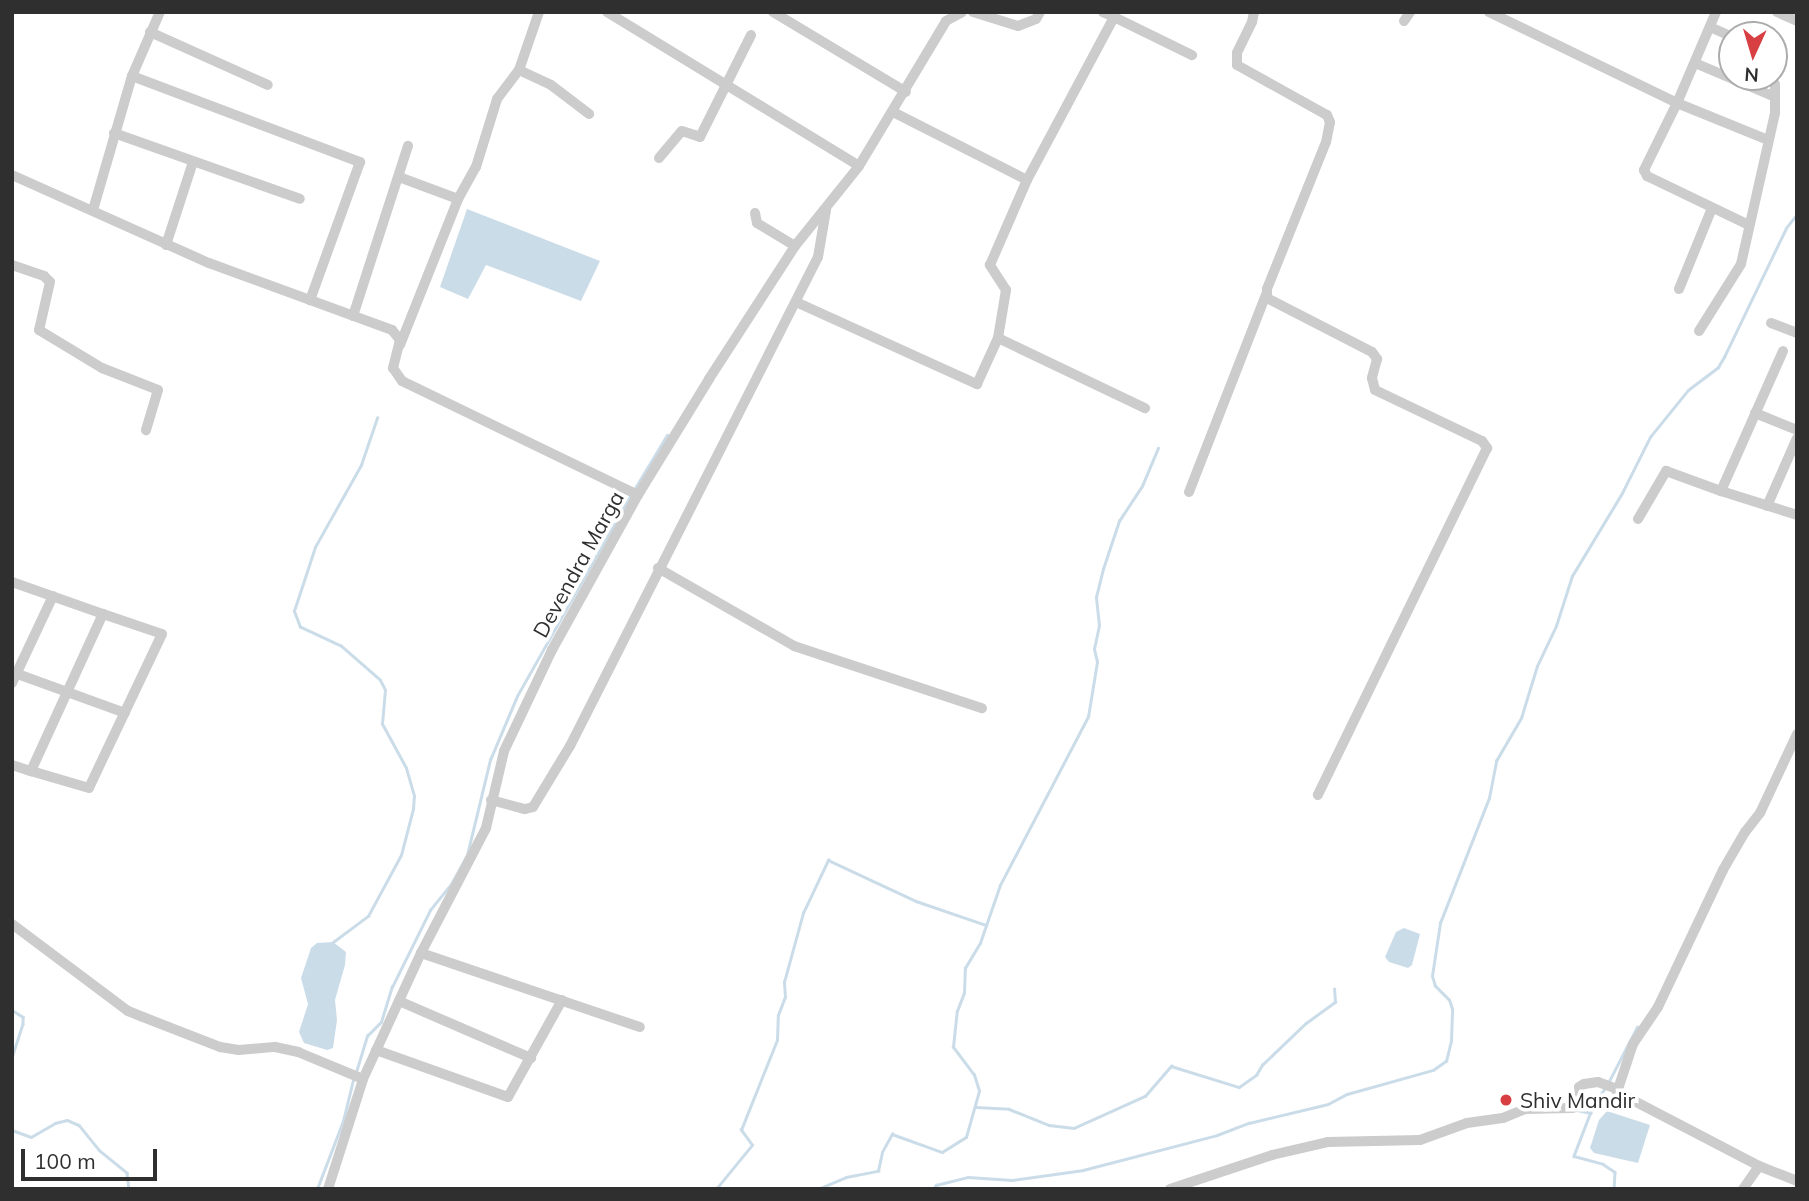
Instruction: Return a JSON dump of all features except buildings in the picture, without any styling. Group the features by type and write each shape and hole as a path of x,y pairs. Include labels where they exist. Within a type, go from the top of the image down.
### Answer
{"street":[{"path":"93,210 132,76 160,12"},
{"path":"539,12 519,70 497,99 476,167 458,199 399,346 393,368 402,381 638,495"},
{"path":"607,12 859,166"},
{"path":"773,12 906,92"},
{"name":"Devendra Marga","path":"328,1189 363,1079 376,1049 421,953 486,828 504,751 529,695 638,495 795,246 859,166 906,92 946,21 962,12"},
{"path":"973,12 1018,26 1036,19 1040,12"},
{"path":"1103,12 1192,55"},
{"path":"1189,492 1326,142 1330,122 1327,115 1237,65 1237,53 1254,12"},
{"path":"1489,12 1677,103 1768,140"},
{"path":"1716,12 1677,103 1644,167 1644,173 1749,225"},
{"path":"1777,12 1797,21"},
{"path":"796,302 978,384 998,338 1006,290 989,265 1027,180 1114,17"},
{"path":"1710,27 1718,31"},
{"path":"150,32 268,85"},
{"path":"659,158 682,131 700,137 751,35"},
{"path":"1695,63 1775,97"},
{"path":"519,70 551,85 589,114"},
{"path":"132,76 360,162 310,300"},
{"path":"1699,331 1741,264 1775,113 1775,91"},
{"path":"893,112 1027,180"},
{"path":"114,133 300,199"},
{"path":"353,316 408,146"},
{"path":"166,245 193,162"},
{"path":"12,175 166,245 396,332 399,346"},
{"path":"400,177 458,199"},
{"path":"1679,289 1712,208"},
{"path":"491,800 525,809 536,805 599,690 658,568 698,496 818,257 826,209"},
{"path":"755,213 757,223 795,246"},
{"path":"12,265 44,276 50,282 39,330 102,368 158,390 146,429"},
{"path":"1266,294 1271,302 1372,352 1377,359 1372,378 1375,390 1482,441 1487,448 1318,795"},
{"path":"1771,323 1797,333"},
{"path":"998,338 1145,408"},
{"path":"1721,491 1783,351"},
{"path":"1755,413 1797,430"},
{"path":"1767,506 1797,438"},
{"path":"1638,519 1666,471 1797,515"},
{"path":"658,568 794,646 982,708"},
{"path":"12,582 162,634 89,788 12,765"},
{"path":"53,596 14,676 69,691 125,713"},
{"path":"31,771 103,614"},
{"path":"1610,1086 1633,1044 1658,1007 1723,870 1745,832 1760,813 1797,734"},
{"path":"12,924 128,1011 228,1050 275,1047 298,1052 363,1079"},
{"path":"421,953 640,1027"},
{"path":"376,1049 505,1098 511,1095 562,1000"},
{"path":"399,1001 531,1058"},
{"path":"1170,1189 1272,1155 1319,1144 1350,1140 1420,1140 1467,1123 1503,1118 1525,1109 1576,1107 1579,1087 1593,1082 1610,1086 1618,1096 1759,1166 1797,1181"},
{"path":"1743,1189 1759,1166"}],"water":[{"path":"467,209 600,261 581,301 486,265 468,299 440,287"},
{"path":"1404,928 1420,934 1412,965 1408,968 1389,962 1385,957 1396,932"},
{"path":"333,942 346,952 335,1000 337,1020 333,1048 327,1050 304,1043 299,1032 308,1004 301,978 311,948 317,943"},
{"path":"1607,1111 1650,1125 1638,1163 1594,1153 1590,1148 1599,1120"}],"waterway":[{"path":"933,1189 936,1185 968,1177 1012,1180 1083,1170 1217,1135 1249,1123 1328,1104 1347,1094 1433,1070 1446,1061 1451,1041 1452,1009 1449,1000 1435,986 1432,976 1440,923 1489,798 1496,761 1521,718 1537,666 1556,626 1572,576 1622,493 1650,437 1688,390 1718,367 1786,228 1797,214"},
{"path":"333,942 368,916 401,855 413,809 414,796 406,768 382,724 385,690 380,680 341,646 300,627 294,611 315,547 361,465 377,418"},
{"path":"634,490 667,435"},
{"path":"818,1189 846,1177 878,1171 882,1152 892,1134 942,1152 966,1137 979,1091 974,1075 953,1047 957,1011 964,993 965,968 980,943 1000,885 1088,717 1097,662 1094,649 1099,626 1096,597 1103,569 1119,521 1142,486 1158,448"},
{"path":"356,1072 367,1036 381,1022 392,987 430,910 451,884 467,855 490,760 517,696 630,496"},
{"path":"716,1189 752,1145 741,1130 777,1040 778,1015 785,997 784,982 803,913 828,860 916,901 986,925"},
{"path":"976,1107 1009,1109 1049,1125 1074,1128 1145,1096 1171,1066 1239,1087 1256,1075 1262,1065 1306,1023 1335,1002 1334,989"},
{"path":"12,1010 23,1017 12,1058"},
{"path":"1608,1083 1637,1027"},
{"path":"317,1189 343,1121 353,1080"},
{"path":"1605,1089 1594,1104 1574,1156 1603,1164 1615,1172 1614,1189"},
{"path":"1577,1110 1591,1113"},
{"path":"12,1130 31,1137 55,1123 67,1120 79,1125 99,1150 127,1173 129,1189"}],"place":[{"name":"Shiv Mandir","path":"1506,1100"}]}
